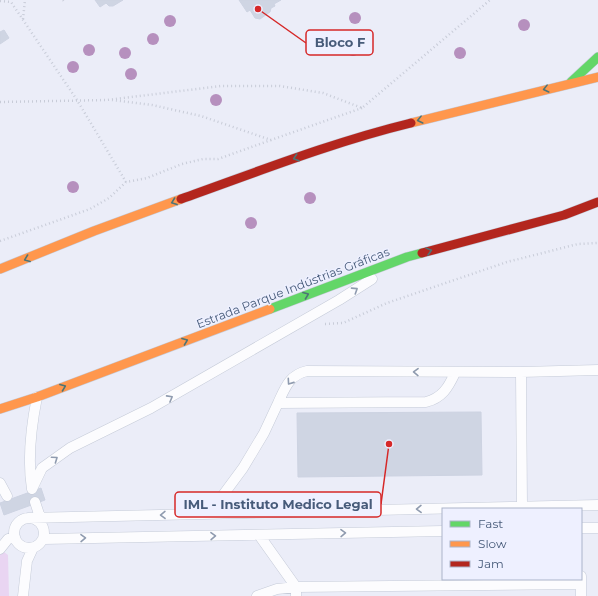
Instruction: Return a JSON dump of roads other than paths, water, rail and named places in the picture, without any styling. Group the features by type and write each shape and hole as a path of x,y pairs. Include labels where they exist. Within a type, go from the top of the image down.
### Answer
{"main road":[{"path":"569,83 598,58"},
{"path":"0,269 94,231 381,130 598,77"},
{"name":"Estrada Parque Indústrias Gráficas","path":"0,409 38,397 407,257 564,215 598,202"},
{"path":"564,215 598,212"}],"lane":[{"path":"38,397 31,424 30,467 32,488 42,468 70,448 151,408 339,300 407,257"},
{"path":"209,514 244,468 290,380 295,375 307,371 454,373 598,370"},
{"path":"520,372 522,507"},
{"path":"278,403 426,402 443,394 454,373"},
{"path":"0,483 7,496"},
{"path":"35,502 40,517"},
{"path":"477,508 578,507 598,505"},
{"path":"28,518 38,520 44,528 44,538 38,546 33,548 24,547 16,541 14,532 16,520 28,518 40,517 442,509"},
{"path":"582,528 598,528"},
{"path":"44,538 442,531"},
{"path":"259,535 296,592"},
{"path":"0,549 8,539 15,537"},
{"path":"23,596 27,561 33,548"},
{"path":"257,596 277,589 296,592 581,580 581,596"}],"place":[{"name":"Bloco F","path":"258,9"},
{"name":"IML - Instituto Medico Legal","path":"389,444"}]}
